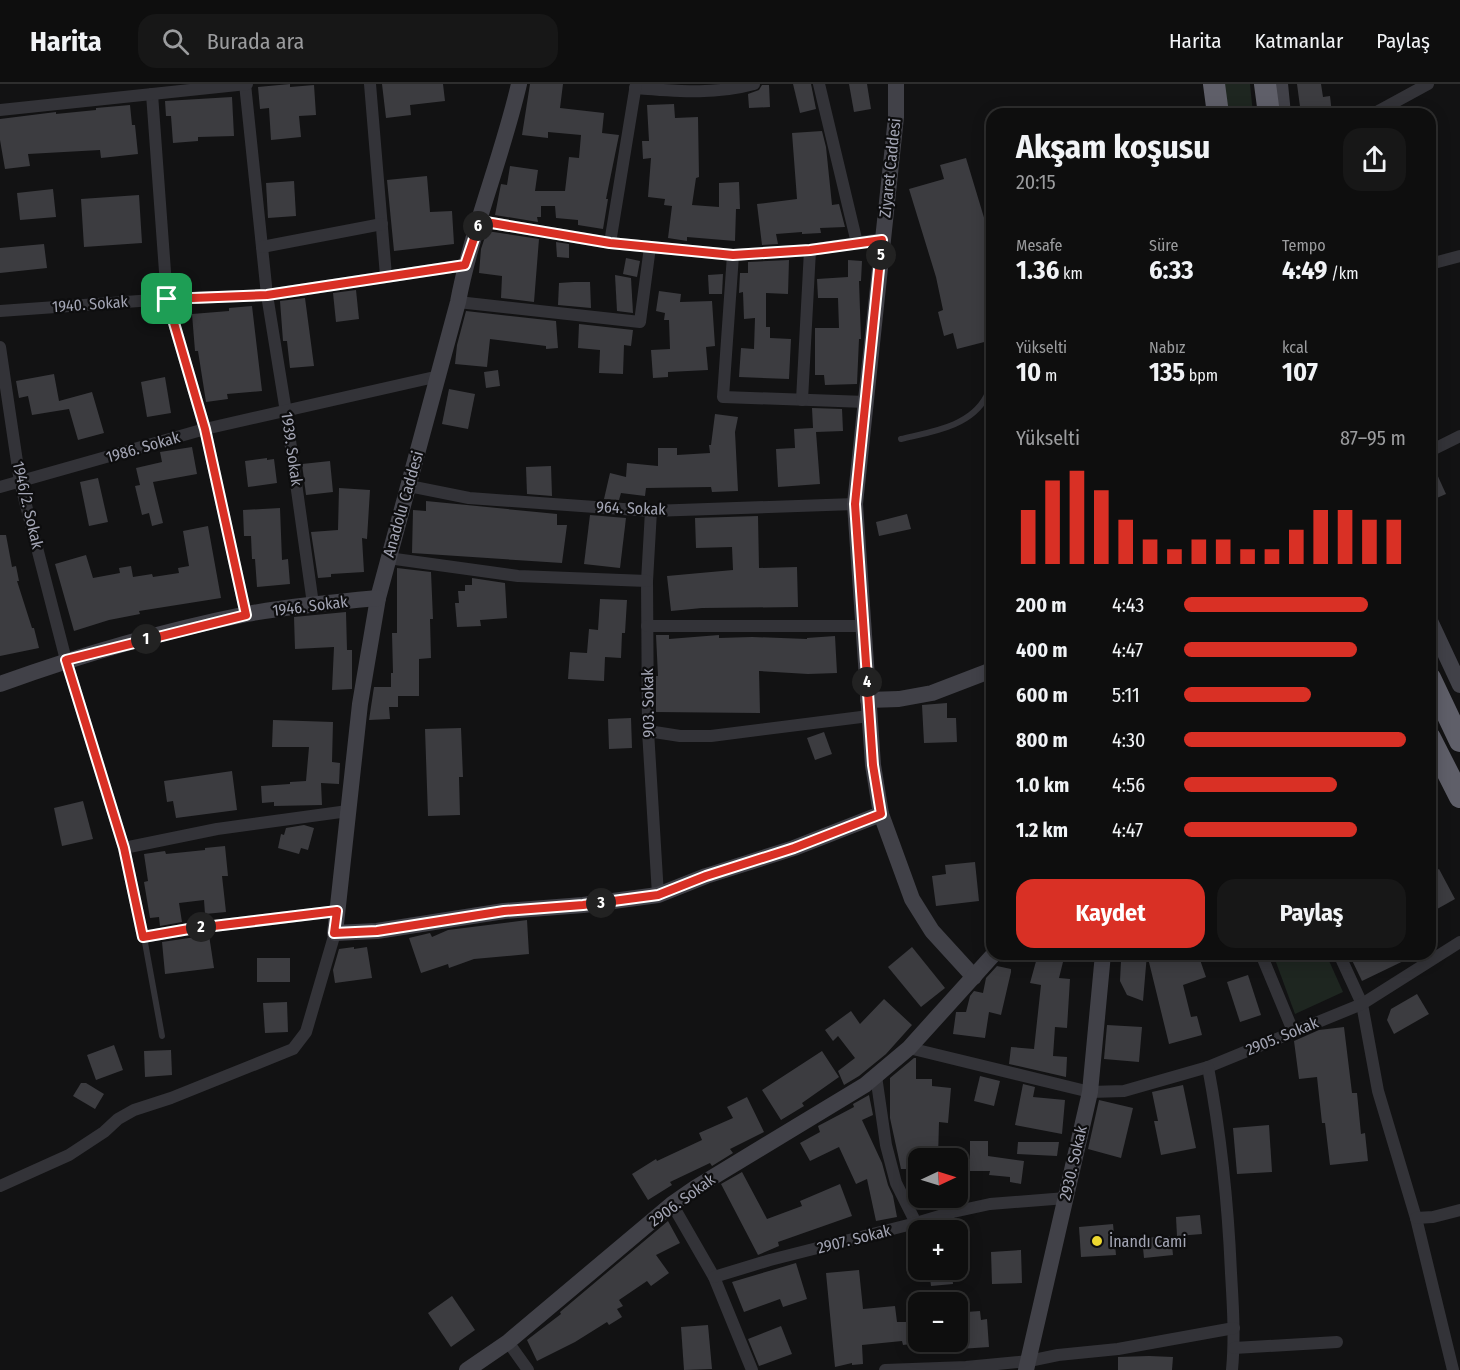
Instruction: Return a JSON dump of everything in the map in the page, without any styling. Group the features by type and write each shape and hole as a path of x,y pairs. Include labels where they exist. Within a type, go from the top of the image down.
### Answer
{"highway":[{"path":"1214,84 1217,108"},
{"path":"1265,84 1268,108"},
{"path":"1436,691 1460,741"},
{"path":"1436,750 1460,797"}],"street":[{"path":"0,110 246,84"},
{"name":"1939. Sokak","path":"246,84 267,295 313,604"},
{"path":"369,84 386,276"},
{"name":"Anadolu Caddesi","path":"334,933 360,704 378,598 439,376 465,265 519,84"},
{"path":"610,243 636,86 694,92 754,84"},
{"path":"819,84 857,243"},
{"name":"Ziyaret Caddesi","path":"896,84 896,117 855,504 873,765 881,814 907,887 918,910 940,941 974,977"},
{"path":"1280,84 1282,108"},
{"path":"1380,108 1402,90 1428,84"},
{"path":"152,94 167,299 205,429 246,615"},
{"path":"480,221 610,243 733,255 810,250 882,240"},
{"path":"262,247 382,224"},
{"path":"458,302 640,322 650,247"},
{"path":"802,400 810,250"},
{"path":"733,255 723,397 866,402"},
{"path":"1436,263 1459,257"},
{"name":"1940. Sokak","path":"0,311 167,299 267,295 465,265"},
{"name":"1946/2. Sokak","path":"0,347 20,482 66,660 124,848 143,937"},
{"name":"1986. Sokak","path":"0,488 205,429 439,376"},
{"path":"1436,448 1460,436"},
{"name":"964. Sokak","path":"409,486 469,498 651,511 855,504"},
{"name":"903. Sokak","path":"651,511 647,581 648,731 658,895"},
{"path":"388,558 518,576 647,581"},
{"name":"1946. Sokak","path":"0,684 66,660 246,615 313,604 378,598"},
{"path":"647,626 863,626"},
{"path":"1436,634 1460,685"},
{"path":"648,731 711,736 869,708 899,699 932,693 986,672"},
{"path":"124,848 217,829 348,811"},
{"path":"0,1186 69,1155 126,1113 293,1049 304,1037 308,1028 334,933 377,931 504,911 583,905 658,895 706,876 794,848 881,814"},
{"path":"143,937 189,929 337,911"},
{"name":"2905. Sokak","path":"1436,957 1460,942"},
{"name":"2906. Sokak","path":"467,1370 508,1342 672,1204 876,1076 909,1048 989,960"},
{"name":"2930. Sokak","path":"1027,1366 1089,1092 1102,960"},
{"path":"1263,960 1293,1031"},
{"path":"1343,960 1362,1004 1377,1091 1416,1218 1453,1370"},
{"name":"2905. Sokak","path":"1089,1092 1124,1091 1208,1067 1362,1004 1432,960"},
{"path":"909,1048 1089,1092"},
{"path":"1208,1067 1219,1124 1226,1180 1234,1328 1232,1370"},
{"path":"876,1076 886,1145 896,1184 914,1220"},
{"name":"2907. Sokak","path":"926,1220 990,1204 1066,1198"},
{"path":"672,1204 714,1277 752,1370"},
{"path":"1416,1218 1433,1217 1460,1210"},
{"name":"2907. Sokak","path":"714,1277 770,1260 908,1225"},
{"path":"885,1370 1027,1366 1058,1355 1118,1349 1234,1328"},
{"path":"508,1342 528,1370"},
{"path":"1234,1348 1337,1342"}],"lane":[{"path":"901,439 940,429 962,420 979,406 986,394"},
{"path":"143,937 162,1036"}],"shaded area":[{"path":"1220,84 1250,84 1252,108 1226,108"},
{"path":"1275,960 1329,960 1343,992 1295,1014"}],"building":[{"path":"290,84 290,87 314,85 316,115 299,116 301,137 271,140 269,108 260,109 258,87"},
{"path":"382,84 443,84 445,101 410,105 411,115 386,118"},
{"path":"530,84 563,84 560,108 604,113 602,133 619,135 606,199 608,199 603,229 578,225 578,220 556,218 555,206 541,206 541,217 537,217 538,222 495,215 501,184 507,185 510,166 538,170 535,191 565,191 569,157 579,158 581,135 548,132 548,138 522,135"},
{"path":"793,84 811,84 816,109 800,113"},
{"path":"849,84 867,84 871,109 854,112"},
{"path":"1297,84 1321,84 1323,97 1330,96 1331,108 1300,108"},
{"path":"762,85 769,85 770,107 749,108 748,94 759,90"},
{"path":"232,97 234,136 198,137 198,141 173,143 171,116 166,116 165,101"},
{"path":"674,104 675,118 698,117 699,177 696,178 692,205 719,207 719,183 739,182 740,209 736,209 735,241 687,237 687,241 668,238 672,206 664,205 665,199 648,197 651,158 643,159 642,141 649,141 647,105"},
{"path":"130,105 138,154 101,158 100,150 28,154 30,166 5,169 0,140 0,119"},
{"path":"822,131 826,147 832,205 839,204 845,227 820,228 821,233 776,234 778,244 762,245 757,204 797,199 792,133"},
{"path":"966,158 986,224 986,342 957,349 953,333 944,336 938,312 943,310 936,277 909,189 944,179 940,165"},
{"path":"427,176 430,212 452,211 454,244 394,251 387,180"},
{"path":"294,181 296,216 268,218 266,183"},
{"path":"53,189 56,217 20,220 17,193"},
{"path":"139,195 142,243 84,247 81,199"},
{"path":"487,231 539,239 534,302 501,298 502,276 479,273 481,249"},
{"path":"556,242 569,244 569,258 557,257"},
{"path":"44,244 47,268 0,273 0,248"},
{"path":"626,258 640,261 637,277 623,274"},
{"path":"789,260 788,294 766,293 766,327 770,327 770,338 791,339 789,379 739,377 741,348 754,349 755,318 744,319 743,292 739,293 740,273 748,273 748,262"},
{"path":"848,260 862,261 861,281 859,281 861,339 859,339 857,384 825,385 824,375 815,375 815,328 839,328 838,298 818,298 817,279 848,277"},
{"path":"723,274 722,294 709,294 708,275"},
{"path":"615,275 631,278 633,313 617,311"},
{"path":"590,282 591,308 558,305 559,283"},
{"path":"356,290 359,319 336,322 333,293"},
{"path":"659,291 681,294 680,302 712,301 715,346 706,347 708,370 668,372 668,377 653,378 651,350 670,349 669,320 664,320 665,313 656,311"},
{"path":"305,298 314,366 290,368 287,341 283,341 280,301"},
{"path":"252,306 262,391 227,394 228,399 206,402 198,351 195,351 192,314 229,311 229,308"},
{"path":"466,311 556,321 558,348 546,349 546,346 490,339 487,367 455,364 457,345"},
{"path":"579,324 633,330 631,346 624,345 623,374 599,373 600,350 578,348"},
{"path":"498,370 500,386 486,388 484,372"},
{"path":"54,374 59,401 92,392 104,433 78,440 69,409 32,415 28,396 19,398 16,381"},
{"path":"165,377 171,413 147,417 141,382"},
{"path":"449,389 475,394 468,429 442,424"},
{"path":"812,408 842,409 843,431 816,432 820,484 778,487 776,449 795,448 794,429 813,428"},
{"path":"715,414 738,417 735,432 738,491 712,492 711,487 646,488 645,496 621,493 619,500 604,499 610,473 626,477 627,463 658,466 658,448 677,448 677,455 710,453 709,445 711,445"},
{"path":"192,447 197,474 153,482 163,523 152,526 149,513 142,515 135,486 140,485 136,468 162,462 160,452"},
{"path":"267,458 267,460 274,459 277,483 248,487 245,461"},
{"path":"330,461 333,492 306,495 302,464"},
{"path":"551,466 552,496 527,494 526,467"},
{"path":"1436,472 1446,494 1436,498"},
{"path":"98,478 108,522 89,526 80,482"},
{"path":"339,488 370,490 367,539 362,538 364,572 331,574 331,577 318,578 311,532 338,530"},
{"path":"426,501 557,514 557,525 567,525 562,563 412,553 413,510 426,511"},
{"path":"280,508 282,560 288,559 290,584 257,587 251,536 244,536 243,510"},
{"path":"907,514 911,529 879,536 876,522"},
{"path":"590,515 626,518 620,568 584,564"},
{"path":"758,516 759,568 797,567 798,607 702,608 671,611 667,576 733,570 732,547 696,548 695,518"},
{"path":"208,526 221,598 139,611 140,614 109,620 74,631 55,564 86,555 93,578 120,573 119,568 131,566 133,577 179,573 178,568 189,566 183,531"},
{"path":"0,535 6,535 12,567 16,566 19,581 17,581 39,648 0,656"},
{"path":"397,568 431,572 433,619 430,619 431,658 419,659 419,696 398,696 398,707 389,707 390,719 369,720 374,687 391,687 392,633 397,633"},
{"path":"472,578 505,583 507,618 480,620 481,626 457,627 455,603 459,603 458,591 465,591 465,585 472,585"},
{"path":"600,599 627,600 621,658 605,657 604,681 568,679 570,652 587,653 589,629 598,630"},
{"path":"346,612 347,650 352,650 352,689 332,690 334,647 295,649 294,617"},
{"path":"656,635 669,635 669,639 719,635 719,638 807,639 835,636 837,673 759,671 760,713 656,712 656,676 658,676"},
{"path":"947,703 947,718 956,718 957,742 924,743 922,705"},
{"path":"631,718 632,748 609,749 608,719"},
{"path":"273,720 333,722 332,762 340,763 339,784 321,783 322,805 274,806 274,802 262,803 261,786 306,781 309,747 272,747"},
{"path":"461,728 463,777 459,777 460,815 428,816 425,729"},
{"path":"824,732 832,754 815,760 807,738"},
{"path":"232,771 237,810 176,818 173,801 167,802 164,781"},
{"path":"83,801 93,839 62,846 54,808"},
{"path":"304,825 314,828 308,850 301,848 299,854 278,848 281,834 284,835 286,828"},
{"path":"225,846 228,876 222,876 226,912 205,914 204,900 179,903 182,922 160,926 159,917 150,918 144,882 148,881 144,854 165,851 166,854"},
{"path":"975,862 979,901 936,906 932,876 946,874 945,865"},
{"path":"1439,869 1455,899 1436,910 1436,871"},
{"path":"527,920 529,954 474,959 449,968 448,964 421,973 409,938 430,933 432,937 448,930"},
{"path":"209,935 214,968 165,974 162,942"},
{"path":"354,947 354,949 367,947 372,978 335,983 333,970 339,949"},
{"path":"912,947 945,988 921,1007 888,967"},
{"path":"257,958 290,958 290,982 257,982"},
{"path":"1036,960 1064,960 1059,978 1070,979 1067,1028 1055,1027 1053,1056 1067,1057 1066,1077 1009,1064 1011,1047 1034,1049 1041,985 1030,983"},
{"path":"1146,960 1143,1001 1127,995 1120,981 1121,961"},
{"path":"1148,960 1200,960 1206,977 1183,985 1191,1017 1197,1016 1202,1035 1169,1044"},
{"path":"1352,960 1406,960 1362,981"},
{"path":"997,966 1011,969 1001,1015 989,1012 985,1038 953,1034 956,1012 966,1012 970,996 974,991 983,993 986,978"},
{"path":"1248,975 1261,1015 1240,1022 1227,982"},
{"path":"1417,994 1429,1014 1394,1034 1387,1020 1391,1009"},
{"path":"884,999 912,1025 886,1054 844,1085 838,1071 855,1058 838,1036 833,1041 825,1030 851,1011 860,1024"},
{"path":"287,1002 288,1032 265,1033 263,1003"},
{"path":"1107,1025 1142,1027 1139,1062 1104,1059"},
{"path":"1344,1027 1352,1093 1357,1093 1361,1134 1365,1133 1368,1161 1330,1165 1317,1077 1299,1079 1294,1041 1319,1030"},
{"path":"114,1045 123,1070 96,1080 87,1055"},
{"path":"171,1050 172,1075 145,1077 144,1051"},
{"path":"822,1051 839,1077 802,1103 804,1106 781,1120 762,1090"},
{"path":"916,1058 916,1079 932,1079 932,1086 951,1088 948,1123 939,1122 938,1148 908,1148 908,1169 901,1169 890,1118 890,1078"},
{"path":"980,1076 1000,1081 994,1106 974,1101"},
{"path":"81,1083 86,1083 104,1094 95,1109 73,1096"},
{"path":"1023,1084 1035,1087 1033,1097 1065,1100 1062,1134 1015,1125"},
{"path":"1183,1085 1196,1148 1161,1155 1154,1121 1158,1121 1152,1092"},
{"path":"869,1095 873,1115 862,1120 882,1163 897,1217 876,1221 867,1179 856,1184 839,1147 810,1161 800,1143 820,1132 818,1126 854,1107 853,1104"},
{"path":"747,1097 764,1132 730,1149 733,1153 712,1166 710,1163 670,1182 672,1185 648,1200 632,1174 656,1159 657,1161 702,1140 699,1133 733,1118 727,1107"},
{"path":"1099,1100 1133,1108 1121,1158 1088,1149"},
{"path":"1269,1125 1272,1172 1237,1174 1233,1128"},
{"path":"970,1141 988,1141 988,1156 1024,1161 1021,1184 1010,1182 1010,1177 989,1175 990,1171 968,1171 968,1159 970,1159"},
{"path":"1018,1142 1059,1142 1057,1156 1017,1154"},
{"path":"742,1172 767,1219 802,1206 800,1201 840,1184 852,1216 778,1242 779,1246 758,1255 721,1184"},
{"path":"1200,1215 1202,1234 1177,1236 1176,1217"},
{"path":"668,1221 680,1243 656,1255 669,1273 651,1286 647,1281 619,1300 623,1306 617,1309 622,1317 609,1325 607,1322 575,1342 537,1361 527,1340 561,1314 560,1312"},
{"name":"İnandı Cami","path":"1113,1224 1116,1255 1081,1257 1079,1227"},
{"path":"1171,1236 1173,1255 1144,1258 1142,1238"},
{"path":"1021,1250 1022,1283 992,1284 991,1252"},
{"path":"796,1263 807,1299 783,1307 780,1299 744,1312 732,1282"},
{"path":"859,1270 863,1309 895,1306 897,1322 908,1322 908,1344 903,1345 902,1341 862,1345 863,1364 852,1365 852,1363 835,1367 826,1273"},
{"path":"930,1280 953,1280 953,1284 931,1286"},
{"path":"452,1296 475,1330 451,1347 428,1313"},
{"path":"980,1311 981,1320 987,1319 989,1347 968,1348 968,1312"},
{"path":"708,1325 712,1369 684,1370 681,1327"},
{"path":"781,1326 792,1354 759,1366 748,1339"},
{"path":"1118,1357 1173,1357 1172,1370 1118,1370"}],"place":[{"name":"İnandı Cami","path":"1097,1241"}],"route":[{"path":"480,221 610,243 733,255 810,250 882,240 855,504 873,765 881,814 794,848 706,876 658,895 583,905 504,911 377,931 334,933 337,911 189,929 143,937 124,848 66,660 246,615 205,429 167,299 267,295 465,265 480,221"}]}
